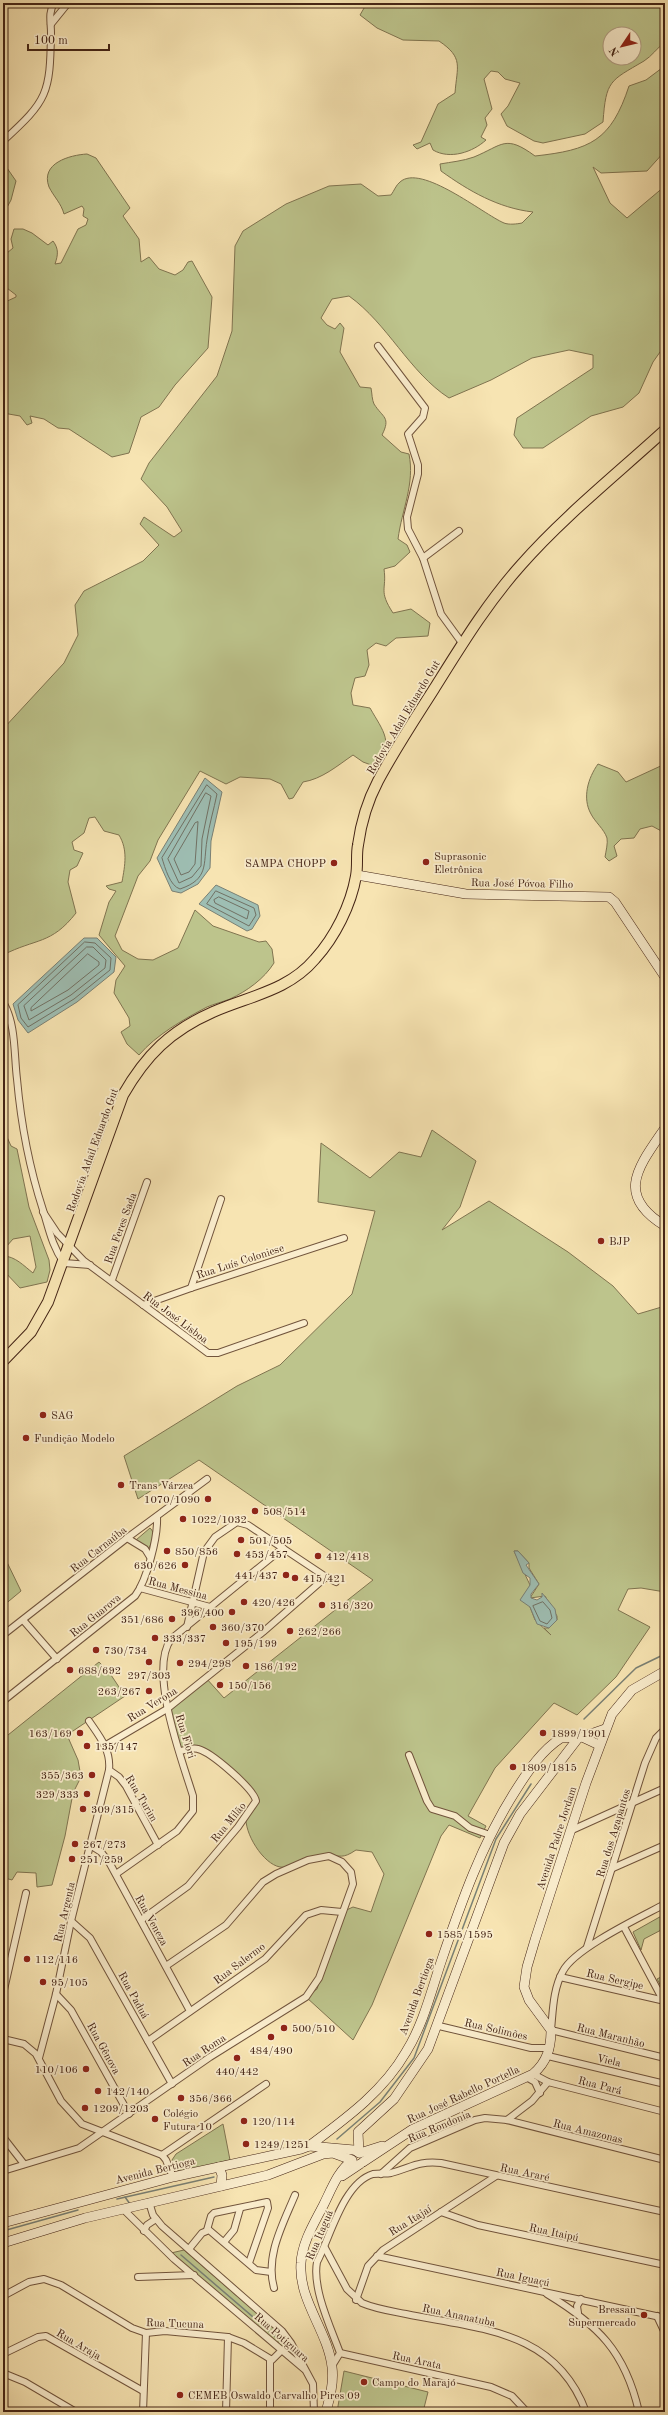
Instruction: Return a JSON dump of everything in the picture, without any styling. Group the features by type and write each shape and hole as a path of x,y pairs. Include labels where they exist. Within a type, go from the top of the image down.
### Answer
{"main road":[{"name":"Rodovia Adail Eduardo Gut","path":"3,1361 31,1332 48,1302 64,1263 123,1095 147,1058 170,1036 195,1022 213,1012 269,992 305,970 326,946 339,923 357,875 358,846 362,827 378,781 462,643 493,598 534,550 665,430"}],"street":[{"path":"3,142 36,110 46,92 51,65 50,13 54,3"},
{"path":"51,24 68,3"},
{"path":"378,346 425,408 423,417 408,434 418,465 407,522 410,534 423,558 441,614 462,643"},
{"path":"423,558 459,531"},
{"name":"Rua José Póvoa Filho","path":"357,875 452,893 609,897 616,902 665,977"},
{"path":"3,1002 12,1032 27,1156 52,1244 64,1263 90,1265"},
{"path":"665,1128 638,1168 635,1182 636,1194 641,1208 665,1226"},
{"name":"Rua Feres Sada","path":"112,1280 147,1182"},
{"path":"191,1288 221,1199"},
{"name":"Rua José Lisboa","path":"43,1212 57,1233 90,1265 112,1280 202,1350 213,1354 304,1323"},
{"name":"Rua Luís Coloniese","path":"143,1305 344,1238"},
{"name":"Rua Carnaúba","path":"3,1635 127,1538 207,1480"},
{"name":"Rua Guarova","path":"3,1701 126,1604 140,1588 156,1534 157,1517"},
{"path":"187,1627 191,1601 204,1552 209,1543 231,1524 240,1521 336,1582"},
{"path":"127,1538 145,1549 150,1557"},
{"name":"Rua Fiori","path":"116,1874 158,1845 186,1822 193,1811 193,1796 167,1709 164,1692 166,1646 171,1639 283,1548"},
{"name":"Rua Verona","path":"106,1744 167,1709 263,1632 326,1577"},
{"name":"Rua Messina","path":"140,1588 210,1607"},
{"path":"23,1620 57,1659"},
{"name":"Avenida Padre Jordam","path":"551,2030 525,1994 524,1978 604,1729 617,1705 624,1698 639,1685 665,1671"},
{"path":"89,1721 106,1744 110,1762 109,1770"},
{"name":"Avenida Bertioga","path":"3,2223 173,2177 309,2146 361,2106 394,2071 406,2054 421,2022 453,1927 490,1836 531,1769 558,1740 566,1737 580,1737 604,1729"},
{"name":"Rua dos Agapantos","path":"587,1947 652,1747 665,1730"},
{"path":"358,2158 358,2132 394,2100 428,2049 439,2026 504,1843 520,1814 580,1737 599,1745"},
{"name":"Rua Milão","path":"141,1920 188,1886 238,1827 256,1801 249,1789 203,1750 194,1748 180,1752"},
{"path":"409,1754 427,1801 432,1809 456,1816 470,1828 490,1836"},
{"path":"531,1769 545,1780"},
{"name":"Rua Turim","path":"109,1770 119,1777 126,1786 158,1845"},
{"name":"Rua Argenta","path":"39,2058 56,1994 71,1921 109,1770"},
{"path":"572,1830 665,1788"},
{"name":"Rua Veneza","path":"90,1845 101,1852 116,1874 190,2011"},
{"path":"613,1868 665,1845"},
{"name":"Rua Roma","path":"3,2171 79,2148 103,2133 210,2058 306,1996 319,1978 353,1884 353,1876 349,1868 336,1858 329,1856 308,1860 276,1874 263,1882 226,1924 166,1966"},
{"path":"3,1994 26,1893"},
{"path":"549,2052 553,2006 560,1977 569,1961 587,1947 665,1904"},
{"name":"Rua Salermo","path":"148,2041 265,1959 306,1915 321,1910 342,1912"},
{"name":"Rua Paduá","path":"71,1921 90,1938 172,2084"},
{"path":"624,1927 664,2000"},
{"name":"Rua Sergipe","path":"560,1977 664,2000"},
{"name":"Rua Gênova","path":"56,1994 71,2010 130,2114"},
{"name":"Rua Solimões","path":"439,2026 549,2052"},
{"name":"Rua Maranhão","path":"551,2030 665,2058"},
{"path":"3,2039 24,2044 39,2058 61,2101 73,2116 82,2124 162,2155 166,2160 173,2177"},
{"name":"Rua José Rabello Portella","path":"326,2412 332,2389 332,2366 308,2300 300,2264 306,2242 338,2179 348,2164 358,2158 413,2129 530,2075 549,2052"},
{"name":"Viela","path":"549,2052 665,2084"},
{"path":"530,2075 540,2093"},
{"name":"Rua Pará","path":"530,2075 548,2082 665,2112"},
{"path":"507,2120 532,2102 548,2082"},
{"path":"162,2155 266,2084"},
{"name":"Rua Rondonia","path":"381,2174 410,2148 429,2139 475,2120 485,2118 507,2120"},
{"name":"Rua Amazonas","path":"507,2120 665,2160"},
{"path":"3,2137 24,2164"},
{"path":"309,2146 354,2150 358,2158"},
{"path":"3,2243 117,2210 283,2171 316,2156 333,2153 358,2158"},
{"name":"Rua Araré","path":"381,2174 427,2162 665,2212"},
{"path":"219,2167 222,2175 221,2186"},
{"name":"Rua Itaguá","path":"340,2354 316,2278 317,2262 325,2248 341,2208 352,2190 373,2174 381,2174"},
{"name":"Rua Itajaí","path":"356,2300 364,2273 377,2256 391,2244 496,2176"},
{"path":"110,2193 117,2210"},
{"path":"274,2288 271,2272 276,2243 296,2195"},
{"path":"189,2249 207,2230 212,2214 240,2209 264,2201 268,2205 249,2263"},
{"name":"Rua Potiguara","path":"149,2202 156,2219 282,2331 291,2343 306,2371"},
{"path":"224,2242 234,2230 240,2209"},
{"name":"Rua Potiguara","path":"117,2210 144,2231 306,2371"},
{"name":"Rua Itaipú","path":"441,2212 478,2225 665,2265"},
{"path":"144,2231 147,2225 156,2219"},
{"path":"207,2230 211,2230 259,2271 271,2272"},
{"path":"325,2248 347,2289 356,2300"},
{"name":"Rua Iguaçú","path":"377,2256 665,2318"},
{"path":"138,2277 194,2275"},
{"name":"Rua Tucuna","path":"3,2296 37,2279 52,2281 132,2328 146,2333 165,2331 228,2337 244,2343 270,2359"},
{"path":"544,2292 578,2313 595,2327 616,2354 630,2380 639,2412"},
{"path":"578,2313 577,2306 581,2299"},
{"name":"Rua Ananatuba","path":"356,2300 374,2307 502,2334 524,2341 551,2358 562,2370 581,2399 586,2412"},
{"path":"657,2316 665,2334"},
{"path":"143,2412 146,2333"},
{"name":"Rua Araja","path":"3,2354 38,2337 46,2336 143,2391"},
{"path":"226,2412 228,2337"},
{"path":"270,2412 270,2359 275,2359 282,2351"},
{"path":"332,2366 340,2354"},
{"name":"Rua Arata","path":"340,2354 491,2387 512,2396 528,2412"},
{"path":"306,2371 315,2391 315,2411"},
{"path":"3,2373 25,2382 76,2412"}],"green space":[{"path":"367,3 665,3 665,42 642,62 642,26 602,26 602,66 636,66 612,83 606,98 603,122 585,134 543,143 534,141 507,126 501,114 508,106 520,83 505,79 498,72 491,71 484,79 492,109 485,118 487,125 481,137 486,140 475,148 454,154 440,153 433,150 430,143 417,149 413,145 421,142 438,104 455,93 457,69 456,58 447,47 439,41 403,40 377,28 360,15"},
{"path":"662,68 665,151 647,171 601,173 593,167 610,203 627,218 665,186 665,345 653,362 639,393 623,407 591,416 543,448 523,448 514,435 517,418 593,368 593,355 569,350 532,358 491,380 449,398 422,375 363,307 349,296 332,299 321,318 327,325 335,329 340,323 344,328 340,352 360,387 371,388 374,404 386,421 385,429 382,435 401,452 409,454 409,486 398,539 407,545 410,552 395,566 384,569 384,595 393,613 411,609 430,623 428,636 396,638 386,646 376,643 367,650 369,665 365,676 355,678 351,693 353,705 370,708 385,737 386,744 384,751 381,758 374,766 363,762 353,755 323,775 303,782 293,798 289,799 281,784 270,779 240,777 226,784 200,771 158,840 150,861 138,876 115,936 122,950 138,959 153,960 178,948 195,910 213,926 259,942 266,941 272,949 274,963 260,979 249,988 230,999 207,1007 180,1022 162,1034 139,1055 127,1044 121,1032 130,1026 129,1018 114,993 116,980 125,966 99,935 109,902 116,891 109,889 106,886 122,882 125,864 124,846 119,835 104,831 95,817 89,818 84,833 72,842 74,850 83,853 77,866 70,870 68,882 76,913 59,931 51,936 3,955 3,729 64,663 78,635 75,605 84,591 143,561 159,545 140,524 144,517 174,537 182,531 167,507 141,479 149,463 217,376 232,331 235,246 243,231 286,204 329,186 361,184 378,196 391,195 400,182 410,178 422,179 437,184 504,223 522,223 533,212 508,207 484,198 441,171 440,164 474,157 498,146 510,143 525,149 535,156 554,154 584,146 606,131 622,105 629,86 646,80"},
{"path":"3,154 6,158 7,168 16,181 11,200 4,213"},
{"path":"87,154 96,158 130,208 123,216 139,239 141,262 149,257 159,269 175,275 183,270 188,262 192,261 212,297 208,348 175,385 159,407 141,417 129,453 112,457 69,429 58,428 44,419 30,416 32,423 27,425 20,416 3,413 3,303 16,297 16,295 3,285 3,253 7,253 13,248 11,239 14,229 23,229 32,233 48,245 53,241 57,252 55,264 61,263 78,229 86,225 88,219 83,216 84,209 82,206 64,214 49,187 47,179 49,172 58,162 73,156"},
{"path":"598,764 618,772 626,782 665,764 665,833 652,826 640,829 634,838 621,839 614,846 617,856 609,861 605,857 607,838 591,814 587,801 587,788 591,775"},
{"path":"3,1128 11,1146 17,1149 29,1207 49,1260 50,1270 47,1282 20,1288 3,1270 3,1256 7,1256 15,1260 33,1273 36,1267 30,1236 13,1239 6,1247 3,1248"},
{"path":"432,1130 476,1161 460,1207 442,1230 489,1201 568,1252 613,1286 638,1314 665,1306 665,1592 641,1588 628,1589 618,1610 650,1627 616,1677 577,1715 554,1703 495,1768 468,1816 486,1826 480,1838 449,1825 441,1836 372,2005 353,2040 306,1997 317,1989 342,1912 353,1907 371,1912 384,1874 372,1852 356,1850 344,1856 322,1858 286,1868 274,1865 261,1854 251,1839 248,1831 246,1816 255,1797 203,1751 180,1751 167,1709 206,1678 224,1698 373,1580 199,1460 138,1499 124,1456 237,1386 280,1365 352,1294 375,1211 318,1202 321,1143 370,1178 399,1152 421,1157","holes":["514,1551 518,1551 529,1563 529,1568 539,1584 530,1598 530,1585","545,1596 557,1616 557,1620 549,1628 544,1628 551,1635 535,1620 530,1607 530,1598"]},
{"path":"150,1528 153,1535 149,1548 145,1547 136,1540"},
{"path":"3,1554 21,1591 3,1606"},
{"path":"99,1662 109,1672 125,1696 67,1735 78,1760 81,1777 73,1793 65,1836 52,1885 37,1887 36,1873 17,1872 12,1880 5,1878 3,1885 3,1739"},
{"path":"665,1914 663,1929 644,1939 641,1950 633,1932"},
{"path":"665,1975 665,1993 657,1979"},
{"path":"223,2124 230,2160 182,2172 177,2170 172,2160 176,2154"},
{"path":"184,2250 281,2334 293,2355 171,2253"},
{"name":"Campo do Marajó","path":"344,2371 428,2392 423,2412 337,2412"}],"water":[{"path":"205,778 222,792 211,841 210,868 198,884 181,893 172,891 157,858"},
{"path":"216,885 258,905 260,916 252,929 247,931 199,904"},
{"path":"84,938 97,938 116,957 114,972 77,1002 28,1033 18,1020 13,1004"},
{"path":"514,1551 518,1551 529,1563 526,1565 539,1584 531,1594 531,1598 537,1600 542,1597 542,1593 555,1609 557,1620 549,1628 537,1624 530,1607 520,1600 530,1585 530,1578 523,1573"}],"waterway":[{"path":"584,1719 636,1668 665,1654"},
{"path":"337,2139 380,2102 414,2058 496,1839 531,1784"},
{"path":"117,2199 214,2177"},
{"path":"125,2197 130,2204"},
{"path":"3,2231 78,2210"},
{"path":"181,2255 282,2342"}],"place":[{"name":"Suprasonic Eletrônica","path":"426,862"},
{"name":"SAMPA CHOPP","path":"334,863"},
{"name":"BJP","path":"601,1241"},
{"name":"SAG","path":"43,1415"},
{"name":"Fundição Modelo","path":"26,1438"},
{"name":"Trans Várzea","path":"121,1485"},
{"name":"1070/1090","path":"208,1499"},
{"name":"508/514","path":"255,1511"},
{"name":"1022/1032","path":"183,1519"},
{"name":"501/505","path":"241,1540"},
{"name":"850/856","path":"167,1551"},
{"name":"453/457","path":"237,1554"},
{"name":"412/418","path":"318,1556"},
{"name":"630/626","path":"185,1565"},
{"name":"441/437","path":"286,1575"},
{"name":"415/421","path":"295,1578"},
{"name":"420/426","path":"244,1602"},
{"name":"316/320","path":"322,1605"},
{"name":"396/400","path":"232,1612"},
{"name":"351/686","path":"172,1619"},
{"name":"360/370","path":"213,1627"},
{"name":"262/266","path":"290,1631"},
{"name":"333/337","path":"155,1638"},
{"name":"195/199","path":"226,1643"},
{"name":"730/734","path":"96,1650"},
{"name":"297/303","path":"149,1662"},
{"name":"294/298","path":"180,1663"},
{"name":"186/192","path":"246,1666"},
{"name":"688/692","path":"70,1670"},
{"name":"150/156","path":"220,1685"},
{"name":"263/267","path":"149,1691"},
{"name":"163/169","path":"80,1733"},
{"name":"1899/1901","path":"543,1733"},
{"name":"135/147","path":"87,1746"},
{"name":"1809/1815","path":"513,1767"},
{"name":"355/363","path":"92,1775"},
{"name":"329/333","path":"87,1794"},
{"name":"309/315","path":"83,1809"},
{"name":"267/273","path":"75,1844"},
{"name":"251/259","path":"72,1859"},
{"name":"1585/1595","path":"429,1934"},
{"name":"112/116","path":"27,1959"},
{"name":"95/105","path":"43,1982"},
{"name":"500/510","path":"284,2028"},
{"name":"484/490","path":"271,2037"},
{"name":"440/442","path":"237,2058"},
{"name":"110/106","path":"86,2069"},
{"name":"142/140","path":"98,2091"},
{"name":"356/366","path":"181,2098"},
{"name":"1209/1203","path":"85,2108"},
{"name":"Colégio Futura 10","path":"155,2119"},
{"name":"120/114","path":"244,2121"},
{"name":"1249/1251","path":"246,2144"},
{"name":"Bressan Supermercado","path":"644,2315"},
{"name":"Campo do Marajó","path":"364,2382"},
{"name":"CEMEB Oswaldo Carvalho Pires 09","path":"180,2395"}]}
